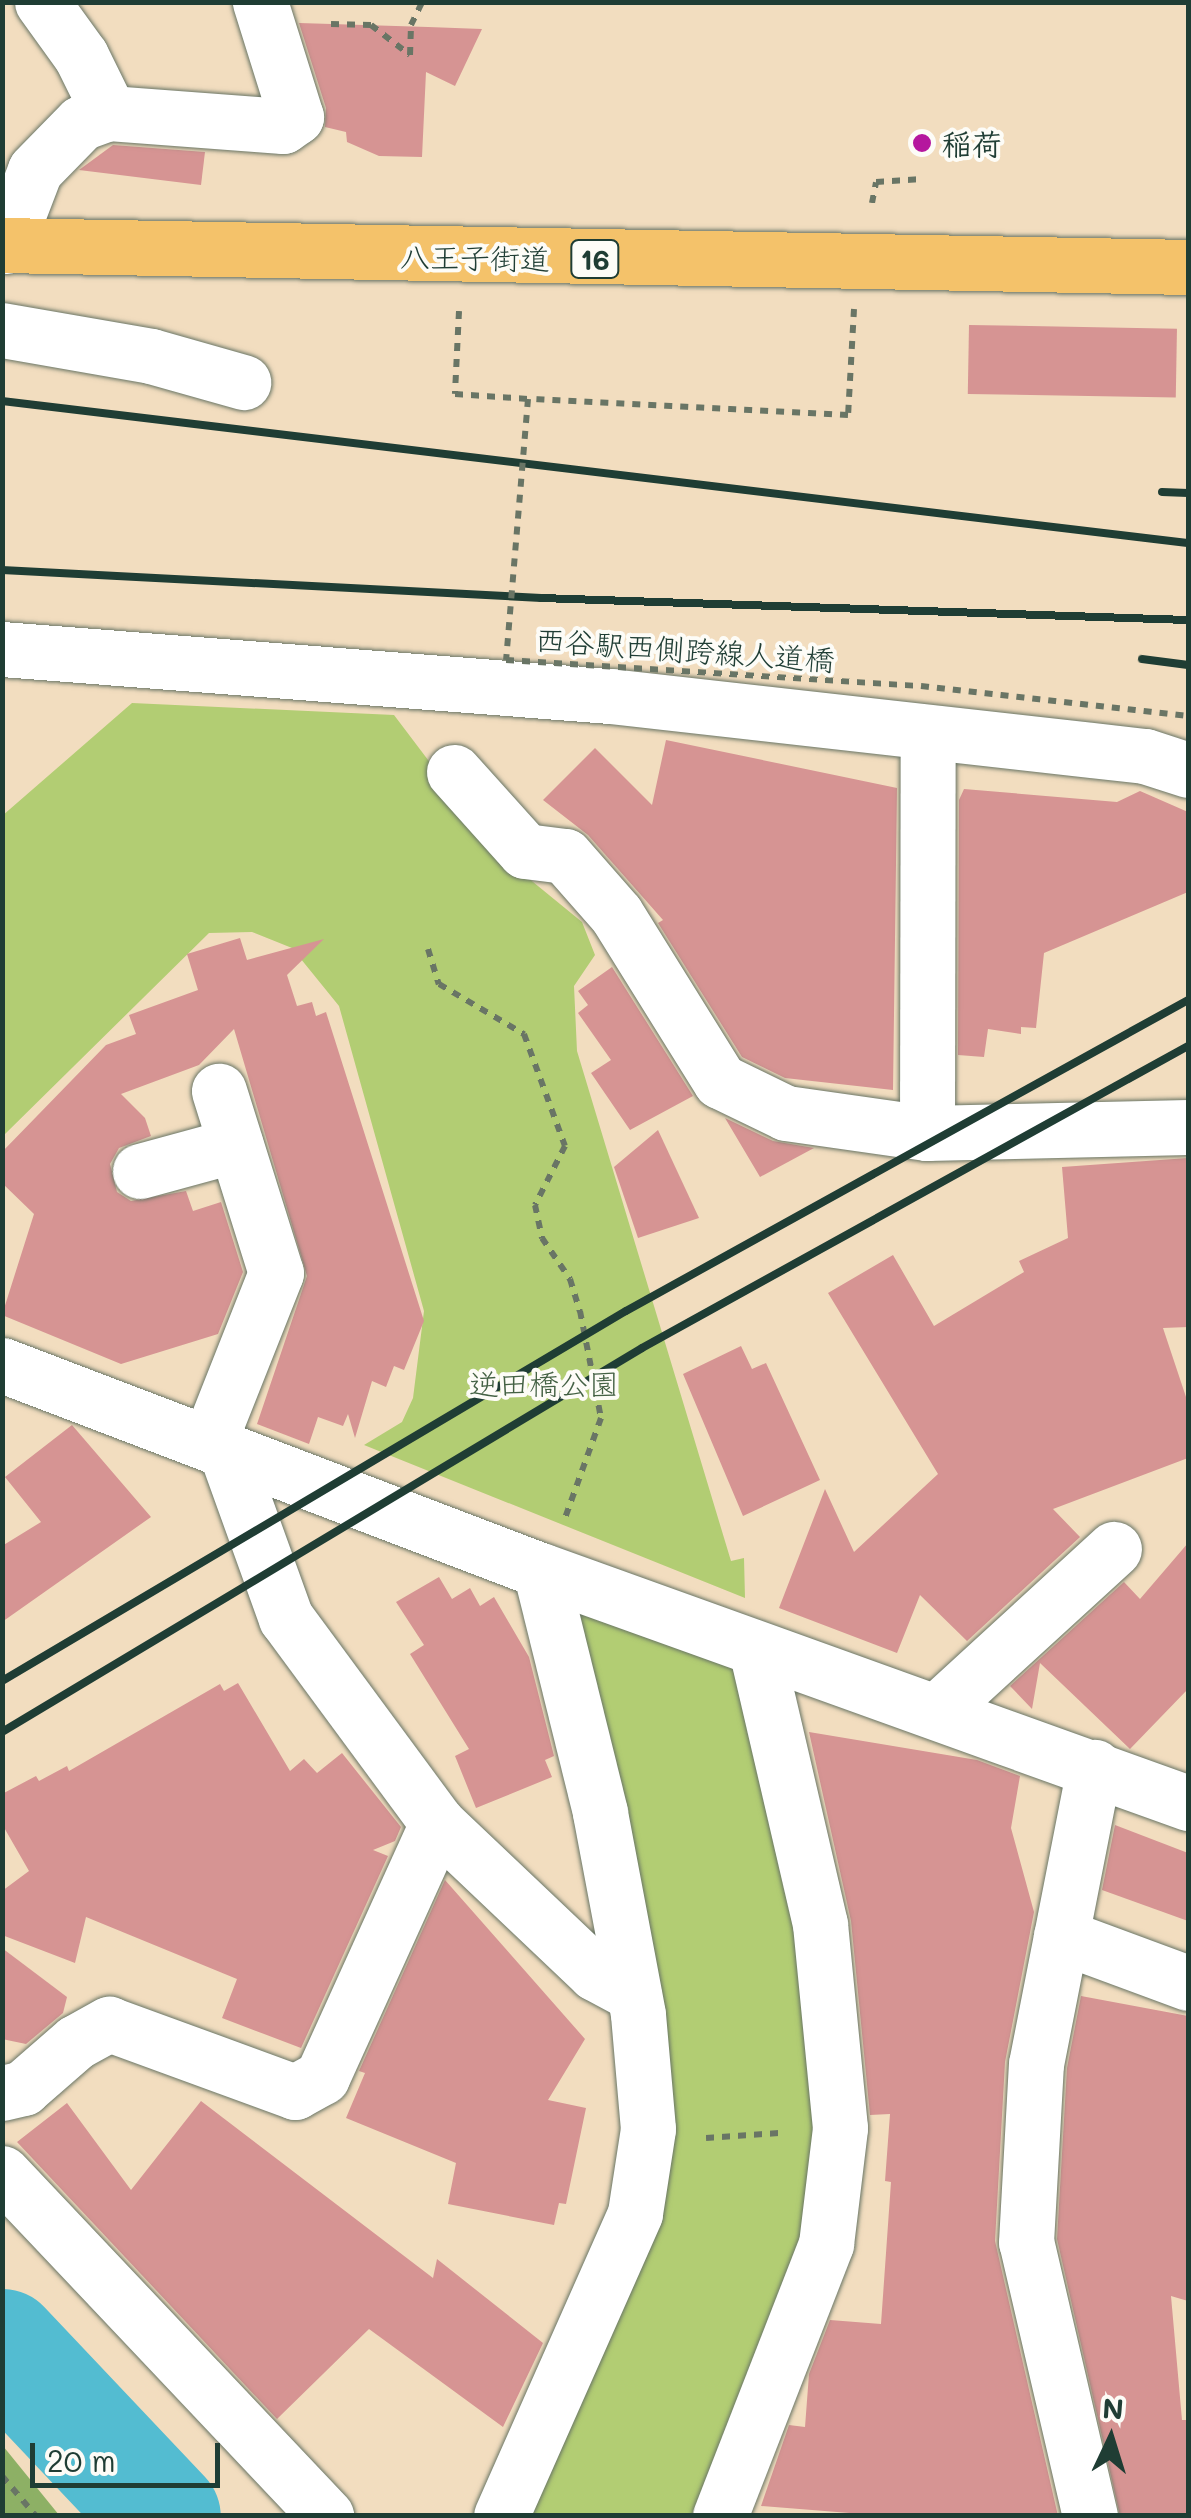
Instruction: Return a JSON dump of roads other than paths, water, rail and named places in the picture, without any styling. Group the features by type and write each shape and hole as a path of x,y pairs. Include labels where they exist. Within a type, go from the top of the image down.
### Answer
{"highway":[{"name":"八王子街道","path":"4,246 1188,267"}],"street":[{"path":"42,2 82,56 110,113"},
{"path":"4,246 34,170 81,123 110,113 283,126 296,117 265,12"},
{"path":"2,330 151,356 243,382"},
{"path":"2,648 404,697 928,733 1145,756 1188,770"},
{"path":"927,1133 928,733"},
{"path":"454,772 525,851 565,856 616,914 720,1081 786,1114 927,1133 1188,1126"},
{"path":"219,1091 276,1274 217,1445 286,1618 437,1823 594,1972 634,1994"},
{"path":"140,1171 236,1145"},
{"path":"2,1365 756,1650 937,1711 1188,1804"},
{"path":"937,1711 1114,1549"},
{"path":"502,2516 635,2213 646,2142 634,1994 600,1812 540,1570"},
{"path":"720,2516 826,2244 840,2128 820,1924 756,1650"},
{"path":"1090,2516 1026,2242 1036,2064 1094,1768"},
{"path":"2,2093 23,2088 76,2042 109,2024 295,2092 322,2077 437,1823"},
{"path":"1061,1936 1188,1983"},
{"path":"2,2173 326,2516"}],"waterway":[{"path":"2,2346 163,2516"}],"railway":[{"path":"2,401 1188,543"},
{"path":"1162,492 1188,493"},
{"path":"2,570 541,598 1188,620"},
{"path":"1142,659 1188,665"},
{"path":"2,1681 626,1311 1188,1000"},
{"path":"2,1732 642,1348 1188,1046"}],"place":[{"name":"稲荷","path":"922,143"}],"park label":[{"name":"逆田橋公園","path":"544,1383"}]}
